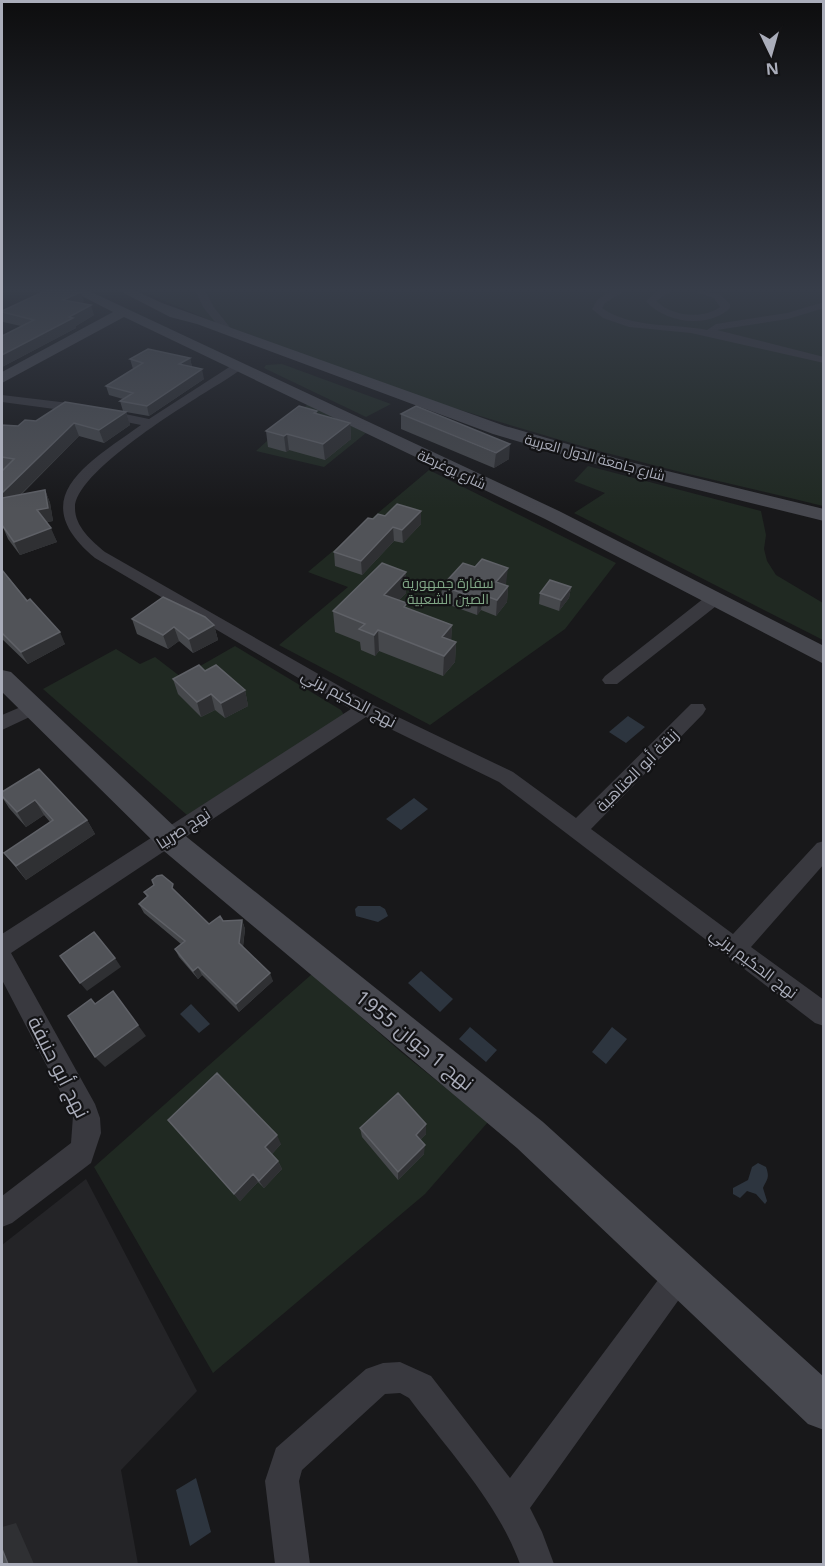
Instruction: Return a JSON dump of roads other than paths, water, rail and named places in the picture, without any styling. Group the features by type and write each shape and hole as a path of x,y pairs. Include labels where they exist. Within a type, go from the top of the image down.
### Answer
{"street":[{"path":"2,378 29,363"},
{"name":"شارع يوغرطة","path":"232,363 552,516 824,656"},
{"path":"238,366 249,363"},
{"name":"شارع جامعة الدول العربية","path":"304,363 500,430 588,456 824,515"},
{"name":"نهج الحكيم برني","path":"238,366 152,423 78,483 69,497 67,510 76,531 100,555 365,709 506,777 824,1015"},
{"path":"2,398 77,408 152,423"},
{"path":"611,680 714,599"},
{"name":"نهج 1 جوان 1955","path":"2,678 16,716 530,1135 824,1408"},
{"name":"نهج صربيا","path":"2,946 365,709"},
{"name":"زنقة أبو العتاهية","path":"577,830 697,710"},
{"path":"735,948 824,849"},
{"name":"نهج أبو حنيفة","path":"2,958 86,1113 89,1126 81,1153 2,1214"},
{"path":"509,1508 680,1274"},
{"path":"292,1564 282,1481 288,1460 377,1380 392,1376 408,1379 420,1387 509,1508 535,1553 537,1564"}],"park label":[{"name":"سفارة جمهورية الصين الشعبية","path":"448,590"}]}
